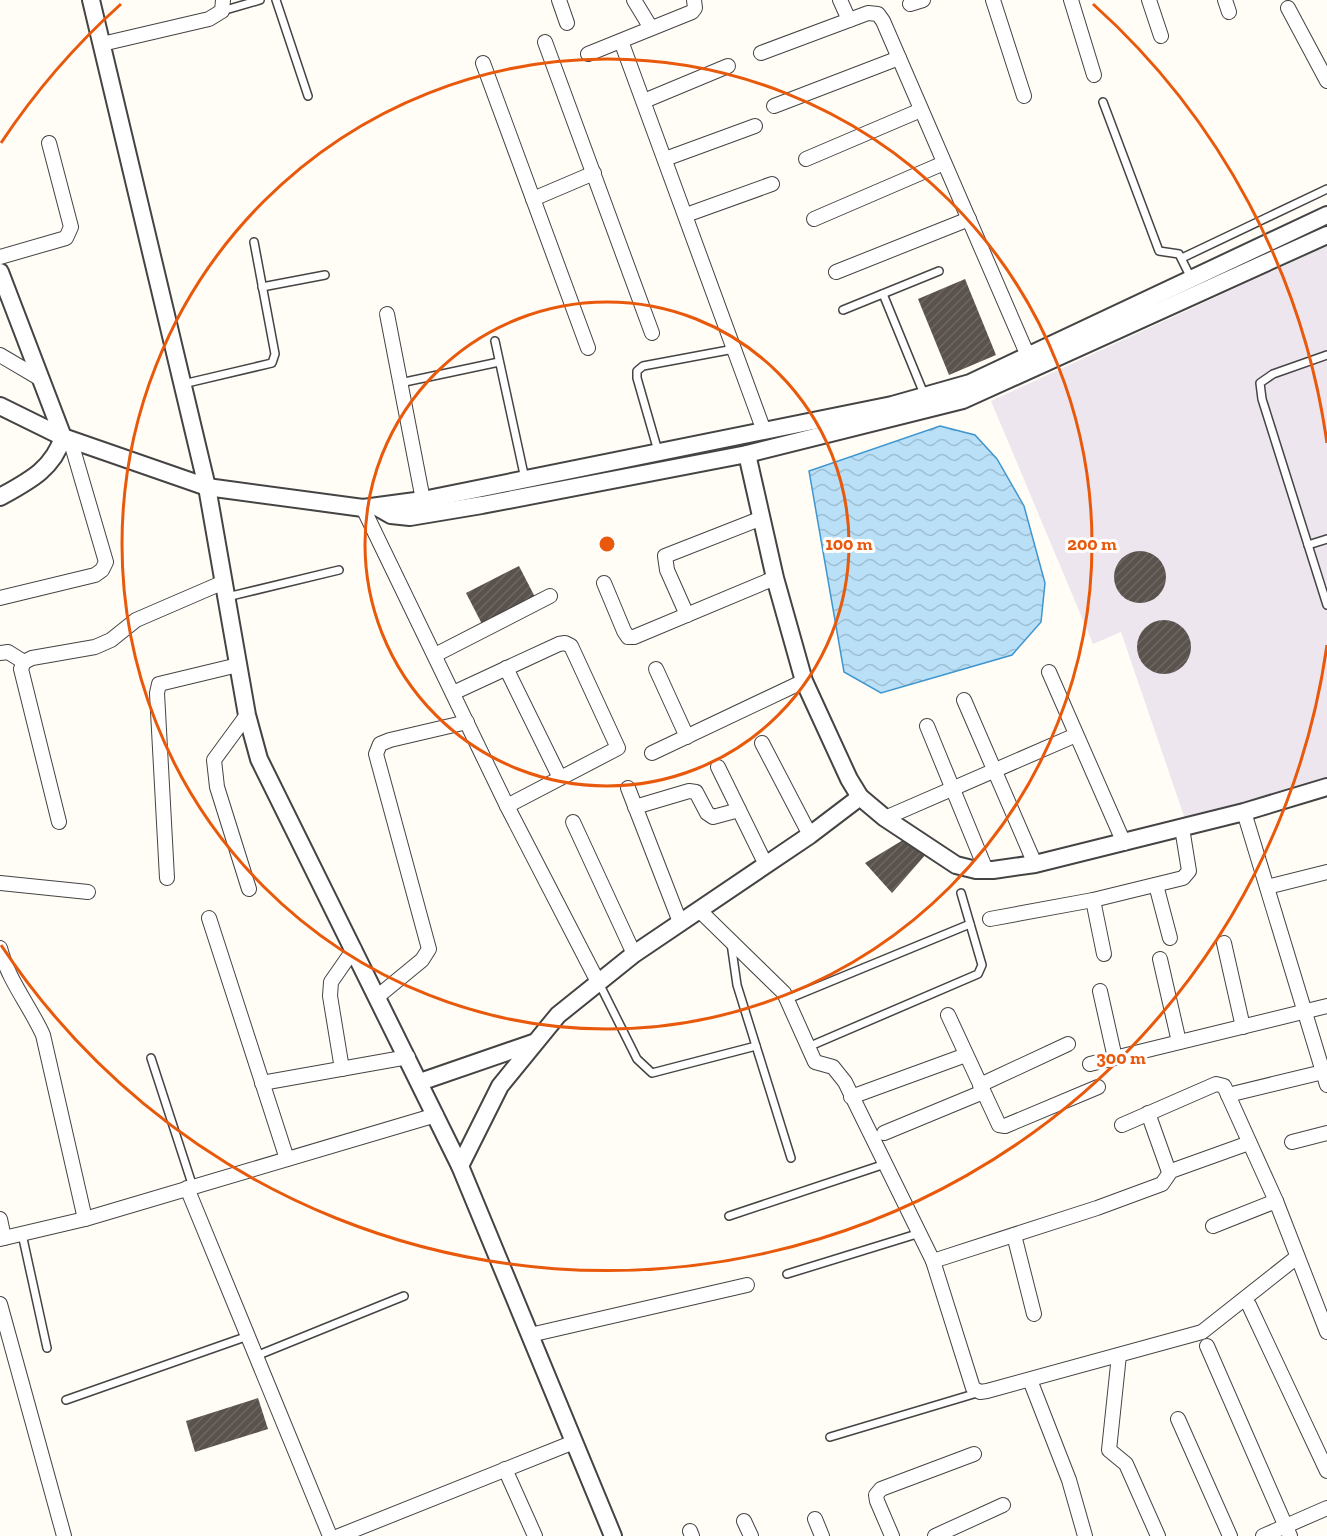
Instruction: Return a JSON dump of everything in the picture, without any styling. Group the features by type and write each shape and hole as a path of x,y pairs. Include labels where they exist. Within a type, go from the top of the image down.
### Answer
{"street":[{"path":"91,0 207,486 247,714 259,759 460,1166 613,1536"},
{"path":"559,0 567,23"},
{"path":"634,0 651,28"},
{"path":"588,54 692,12 695,8 694,0"},
{"path":"840,0 849,20"},
{"path":"993,0 1024,96"},
{"path":"1071,0 1094,75"},
{"path":"1149,0 1161,36"},
{"path":"102,44 209,19 222,6"},
{"path":"1288,8 1327,81"},
{"path":"761,53 868,13 878,14 1028,356"},
{"path":"621,41 764,431"},
{"path":"545,42 652,333"},
{"path":"774,106 899,58"},
{"path":"483,63 588,348"},
{"path":"644,101 728,66"},
{"path":"806,159 921,110"},
{"path":"665,159 755,126"},
{"path":"0,257 66,238 70,234 71,227 50,143"},
{"path":"814,219 944,163"},
{"path":"533,199 595,176"},
{"path":"686,215 772,184"},
{"path":"370,507 423,500 659,453 925,396 970,383 1327,215"},
{"path":"836,272 969,219"},
{"path":"0,406 67,438 207,486 370,507 391,515 410,517 747,454 963,400 1101,335 1327,234"},
{"path":"0,272 39,378 67,438 106,562 102,570 95,575 0,598"},
{"path":"387,314 423,500"},
{"path":"0,356 39,378"},
{"path":"0,497 48,468 67,438"},
{"path":"747,454 775,578 804,681 849,779 861,797 885,818 956,864 986,870 1035,864 1244,812 1327,787"},
{"path":"370,507 435,656 507,806 598,982"},
{"path":"687,615 667,570 665,556 762,518"},
{"path":"604,583 628,637 634,637 775,578"},
{"path":"59,822 21,669 24,662 32,658 103,643 136,620 225,590"},
{"path":"435,656 550,596"},
{"path":"453,693 559,644 565,643 571,646 618,748 507,806"},
{"path":"0,653 8,652 24,662"},
{"path":"167,878 157,693 159,684 238,665"},
{"path":"506,668 560,778"},
{"path":"656,669 687,737"},
{"path":"1049,672 1124,843"},
{"path":"652,753 804,681"},
{"path":"964,700 1035,864"},
{"path":"247,714 214,760 217,787 249,889"},
{"path":"377,996 422,960 429,949 376,754 380,744 467,722"},
{"path":"927,726 986,870"},
{"path":"885,818 1076,735"},
{"path":"762,743 810,835"},
{"path":"718,767 766,865"},
{"path":"628,788 680,922"},
{"path":"635,807 689,791 696,792 707,813 713,817 739,810"},
{"path":"460,1166 500,1086 558,1015 634,954 810,835 861,797"},
{"path":"1228,1095 1326,1076 1304,1012 1244,812"},
{"path":"573,822 634,954"},
{"path":"990,919 1093,900 1155,885 1188,874 1182,828"},
{"path":"1267,887 1327,872"},
{"path":"0,883 88,892"},
{"path":"1155,885 1170,938"},
{"path":"1093,900 1104,954"},
{"path":"699,910 775,983 788,999 815,1062 833,1067 839,1072 933,1261 969,1382 980,1392 1202,1332 1297,1257"},
{"path":"209,918 287,1159"},
{"path":"1224,943 1243,1027"},
{"path":"0,948 14,984 32,1011 43,1035 85,1219"},
{"path":"342,1069 330,996 331,982 354,949"},
{"path":"1160,959 1179,1042"},
{"path":"1100,991 1115,1058"},
{"path":"1090,1064 1327,1006"},
{"path":"948,1015 999,1125 1005,1126 1098,1087"},
{"path":"420,1082 533,1043"},
{"path":"884,1133 981,1089 1068,1044"},
{"path":"851,1096 966,1055"},
{"path":"262,1083 408,1058"},
{"path":"1122,1125 1216,1084 1222,1084 1276,1201 1325,1322"},
{"path":"1148,1113 1169,1172"},
{"path":"0,1218 2,1239 85,1219 436,1115"},
{"path":"1292,1142 1327,1133"},
{"path":"933,1261 1091,1210 1162,1184 1169,1172 1249,1143"},
{"path":"190,1188 330,1536"},
{"path":"1213,1226 1276,1201"},
{"path":"1014,1235 1034,1314"},
{"path":"530,1335 747,1285"},
{"path":"0,1304 60,1535"},
{"path":"1249,1305 1327,1471"},
{"path":"1207,1346 1288,1531"},
{"path":"1119,1355 1109,1450 1126,1464 1158,1536"},
{"path":"1030,1380 1069,1480 1085,1536"},
{"path":"1178,1419 1230,1536"},
{"path":"339,1536 574,1442"},
{"path":"891,1536 877,1501 876,1496 881,1489 974,1454"},
{"path":"505,1469 535,1536"},
{"path":"935,1536 1003,1505"},
{"path":"1263,1536 1288,1531 1327,1508"},
{"path":"815,1520 822,1536"},
{"path":"744,1521 751,1536"}],"lane":[{"path":"222,6 260,0"},
{"path":"276,0 308,96"},
{"path":"1103,102 1159,251 1179,254 1192,279"},
{"path":"1182,258 1327,189"},
{"path":"183,384 272,363 275,354 254,242"},
{"path":"843,310 939,271"},
{"path":"262,287 325,275"},
{"path":"883,294 925,396"},
{"path":"495,341 525,480"},
{"path":"659,453 637,378 637,371 643,366 734,349"},
{"path":"1327,355 1273,374 1260,383 1262,399 1327,604"},
{"path":"400,383 499,362"},
{"path":"1308,545 1327,539"},
{"path":"225,590 339,570"},
{"path":"807,1047 978,974 982,965 961,893"},
{"path":"788,999 970,924"},
{"path":"730,941 733,970 791,1158"},
{"path":"598,982 637,1059 652,1073 756,1046"},
{"path":"151,1058 190,1188"},
{"path":"729,1216 885,1164"},
{"path":"787,1274 920,1233"},
{"path":"22,1234 47,1348"},
{"path":"256,1356 404,1296"},
{"path":"66,1400 248,1336"},
{"path":"830,1437 980,1392"}],"shaded area":[{"path":"1327,246 1327,781 1186,822 1121,632 1093,644 991,401"}],"water":[{"path":"940,426 975,435 997,459 1024,506 1045,583 1041,622 1012,655 881,693 844,672 809,471"}],"building":[{"path":"965,279 996,355 949,375 918,299"},
{"path":"1140,551 1150,553 1158,559 1164,567 1166,577 1164,587 1158,595 1150,601 1140,603 1130,601 1122,595 1116,587 1114,577 1116,567 1122,559 1130,553"},
{"path":"519,566 535,597 482,624 466,593"},
{"path":"1164,620 1183,628 1191,647 1183,666 1164,674 1145,666 1137,647 1145,628"},
{"path":"908,837 927,853 892,893 865,863"},
{"path":"258,1398 268,1429 195,1452 186,1421"}]}
